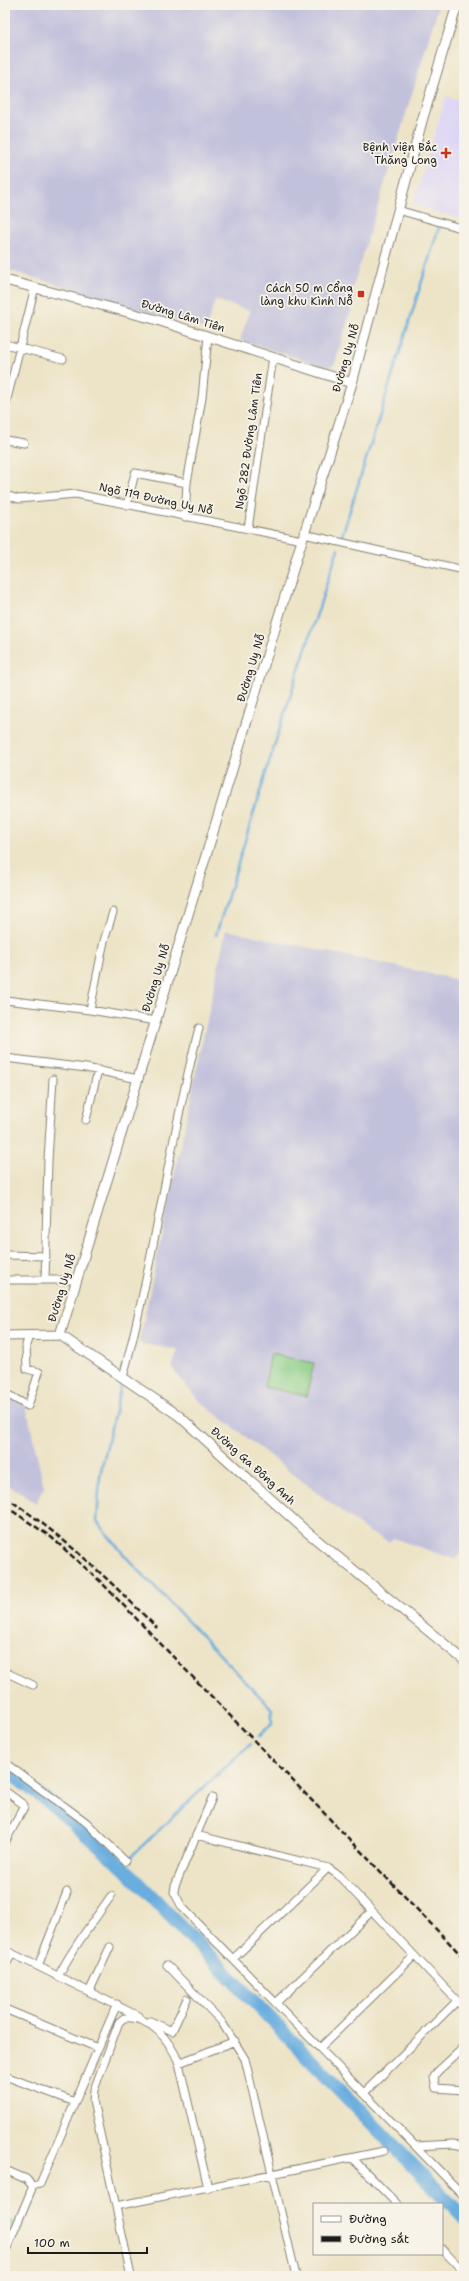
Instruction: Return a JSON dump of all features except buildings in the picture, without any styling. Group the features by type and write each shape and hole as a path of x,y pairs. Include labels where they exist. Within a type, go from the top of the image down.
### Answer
{"street":[{"name":"Đường Uy Nỗ","path":"60,1336 303,537 352,383 427,102 457,5"},
{"path":"398,210 464,229"},
{"name":"Đường Lâm Tiên","path":"5,280 154,319 352,383"},
{"path":"5,407 34,287"},
{"path":"185,517 187,483 202,398 208,336"},
{"path":"5,344 62,359"},
{"name":"Ngõ 282 Đường Lâm Tiên","path":"248,529 273,357"},
{"path":"5,440 24,443"},
{"path":"127,505 135,473 187,483"},
{"name":"Ngõ 119 Đường Uy Nỗ","path":"5,495 19,499 76,494 185,517 248,529 303,537 464,570"},
{"path":"90,1010 104,941 113,912"},
{"path":"5,1000 90,1010 156,1022"},
{"path":"122,1377 156,1231 187,1073 199,1028"},
{"path":"5,1058 98,1070 138,1079"},
{"path":"86,1120 98,1070"},
{"path":"45,1280 48,1160 53,1079"},
{"path":"5,1255 46,1256"},
{"path":"5,1280 77,1280"},
{"path":"5,1336 60,1336"},
{"path":"5,1393 28,1406 39,1372 27,1369 26,1345 29,1336"},
{"name":"Đường Ga Đông Anh","path":"60,1336 178,1414 306,1531 464,1660"},
{"path":"5,1672 33,1685"},
{"path":"5,1763 86,1822 125,1861"},
{"path":"5,1791 24,1805 24,1807 5,1842"},
{"path":"212,1798 174,1892 182,1907 464,2196"},
{"path":"196,1835 328,1868 338,1875 464,2008"},
{"path":"233,1959 328,1868"},
{"path":"38,1966 67,1892"},
{"path":"59,1975 69,1956 77,1948 111,1896"},
{"path":"276,2003 372,1911"},
{"path":"90,1990 110,1947"},
{"path":"5,1950 172,2031 187,1999"},
{"path":"5,1966 12,1954"},
{"path":"320,2048 414,1956"},
{"path":"167,1965 221,2021 245,2059 253,2083 296,2276"},
{"path":"364,2092 457,2001"},
{"path":"33,2186 40,2184 117,2004"},
{"path":"5,2009 98,2048"},
{"path":"132,2276 93,2101 94,2090 119,2022 124,2018 131,2017 140,2020 160,2032 172,2045 179,2063 208,2188"},
{"path":"179,2063 235,2041"},
{"path":"464,2047 437,2072 434,2077 436,2088 464,2090"},
{"path":"5,2076 75,2102"},
{"path":"416,2146 454,2144 464,2146"},
{"path":"116,2206 384,2151"},
{"path":"352,2158 396,2203"},
{"path":"5,2170 26,2179 33,2186"},
{"path":"5,2253 33,2186"},
{"path":"443,2250 464,2272"}],"shaded area":[{"path":"12,5 439,5 351,294 355,297 335,363 332,366 323,366 240,340 250,311 215,300 207,326 201,328 5,269 5,25 8,23"},
{"name":"Bệnh viện Bắc Thăng Long","path":"446,96 464,102 464,220 413,205"},
{"path":"226,930 464,981 464,1549 456,1560 393,1538 389,1542 367,1531 198,1400 172,1368 178,1350 139,1343"},
{"path":"5,1394 26,1405 44,1488 36,1503 5,1483"}],"green space":[{"path":"271,1354 314,1363 306,1396 264,1387"},
{"path":"5,2220 17,2223 5,2253"}],"waterway":[{"path":"341,539 439,227"},
{"path":"216,935 277,737 338,549"},
{"path":"121,1385 100,1476 97,1522 127,1558 272,1709 272,1723 259,1736"},
{"path":"122,1865 251,1743"},
{"path":"5,1769 55,1807 125,1869 464,2218"}],"railway":[{"path":"5,1497 46,1526 84,1558 157,1628"},
{"path":"5,1506 51,1537 101,1582 464,1958"}],"place":[{"name":"Bệnh viện Bắc Thăng Long","path":"446,153"},
{"name":"Cách 50 m Cổng làng khu Kình Nỗ","path":"361,294"}]}
